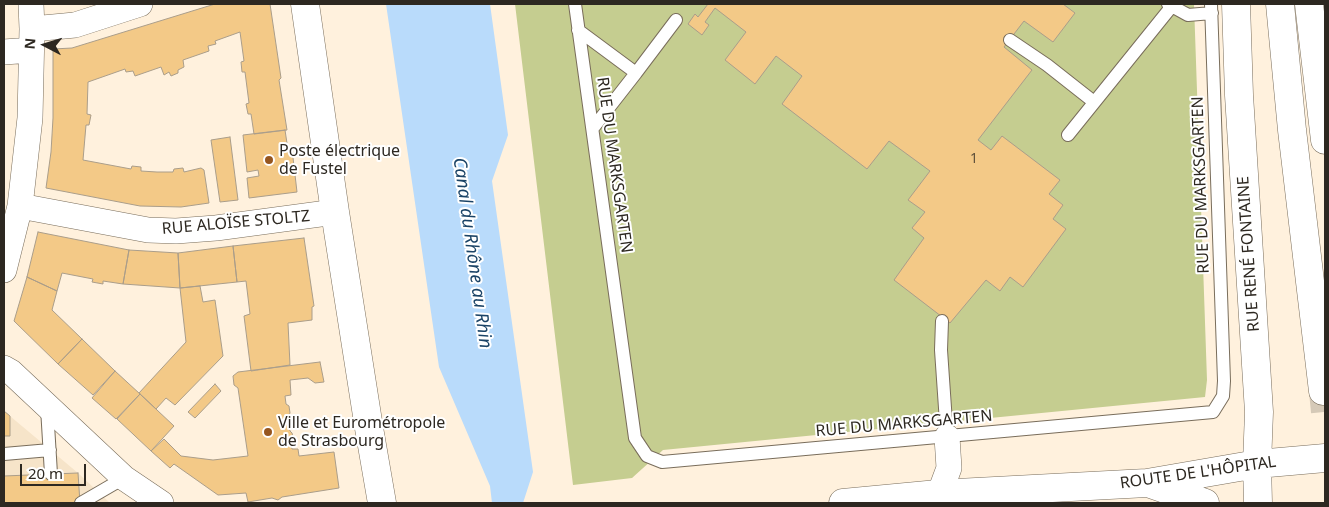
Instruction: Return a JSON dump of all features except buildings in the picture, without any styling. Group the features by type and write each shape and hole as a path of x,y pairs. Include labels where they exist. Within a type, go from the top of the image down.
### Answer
{"main road":[{"path":"305,4 335,212 382,503"},
{"path":"1280,4 1292,130 1323,391"},
{"path":"1309,4 1325,140"},
{"name":"RUE RENÉ FONTAINE","path":"1220,7 1239,95 1259,412 1258,503"},
{"name":"ROUTE DE L'HÔPITAL","path":"843,503 937,499 1147,483 1257,464 1316,459"},
{"path":"1147,483 1205,503"}],"street":[{"path":"4,270 20,206 30,118 32,40 30,4"},
{"path":"4,52 32,40 140,4"},
{"name":"RUE ALOÏSE STOLTZ","path":"20,206 148,230 176,231 216,228 335,212"},
{"path":"4,368 11,372 124,478 161,503"},
{"path":"937,499 949,468 947,437"}],"lane":[{"name":"RUE DU MARKSGARTEN","path":"575,4 635,438 647,456 662,462 1213,412 1224,396 1220,7"},
{"path":"1068,135 1170,5 1188,15 1220,7"},
{"path":"593,128 676,20"},
{"path":"578,30 636,73"},
{"path":"1010,40 1047,65 1094,102"},
{"path":"942,321 941,350 947,437"},
{"path":"47,406 52,474"},
{"path":"4,454 50,450"},
{"path":"81,503 124,478"}],"shaded area":[{"path":"4,411 78,473 110,503 4,503"}],"green space":[{"path":"515,4 1194,4 1207,380 1205,397 663,450 632,478 573,485"}],"water":[{"name":"Canal du Rhône au Rhin","path":"386,4 490,4 508,135 492,181 533,472 523,503 492,503 490,486 439,367"}],"tunnel":[{"path":"1323,391 1325,412"}],"place":[{"name":"Poste électrique de Fustel","path":"269,160"},
{"name":"Ville et Eurométropole de Strasbourg","path":"268,432"}]}
